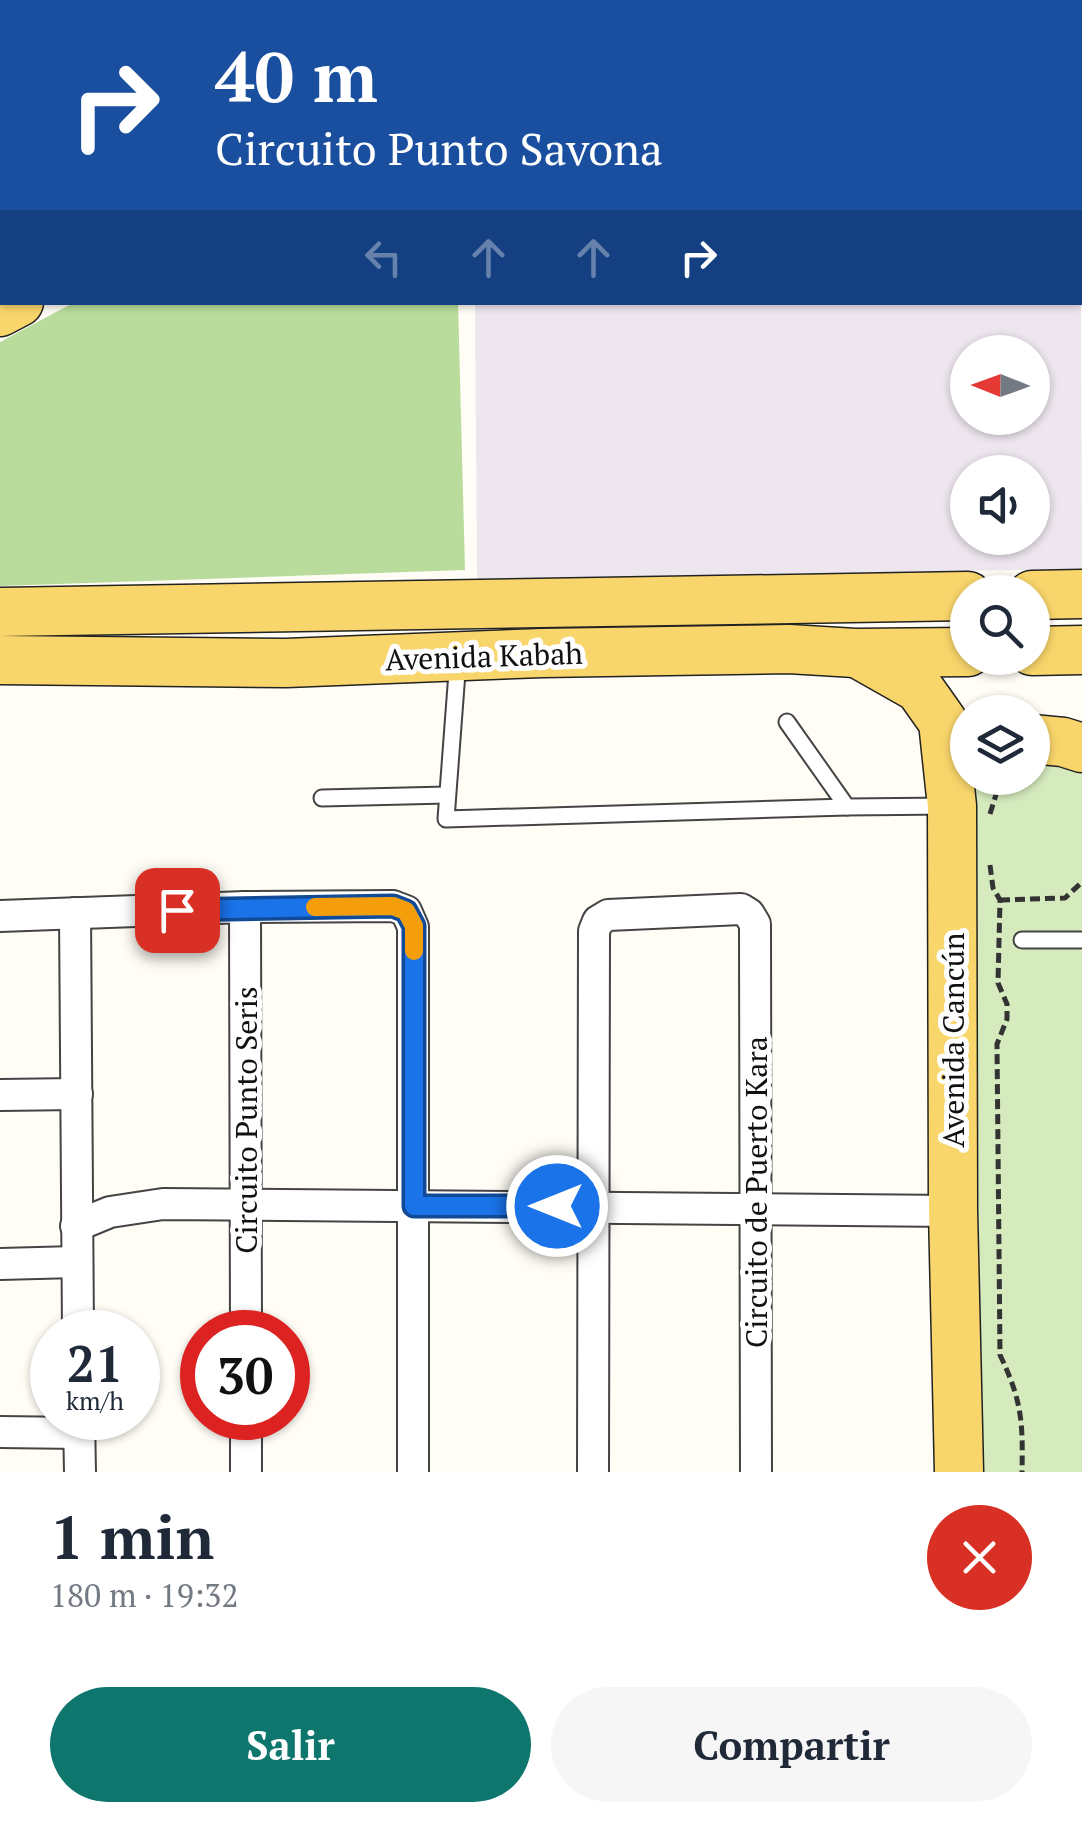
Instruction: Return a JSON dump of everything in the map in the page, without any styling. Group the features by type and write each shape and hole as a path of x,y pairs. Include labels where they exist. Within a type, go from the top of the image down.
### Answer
{"main road":[{"path":"1050,595 1082,594"},
{"name":"Avenida Kabah","path":"0,612 950,596"},
{"path":"233,610 458,657"},
{"name":"Avenida Kabah","path":"0,660 286,663 789,649 950,652"},
{"path":"1050,651 1082,650"},
{"name":"Avenida Cancún","path":"856,653 919,688 942,722 970,803 954,1211 960,1472"},
{"path":"1050,741 1082,748"}],"street":[{"path":"0,916 393,906 406,911 414,926 413,1472"},
{"name":"Circuito Punto Seris","path":"245,908 246,1310"},
{"name":"Circuito de Puerto Kara","path":"593,1206 594,930 598,920 608,915 741,909 754,924 756,1472"},
{"path":"75,913 77,1310"},
{"path":"0,1094 76,1094"},
{"path":"76,1226 110,1212 164,1204 954,1211"},
{"path":"593,1206 593,1472"},
{"path":"0,1264 76,1262"},
{"path":"0,1432 30,1429"},
{"path":"80,1440 80,1472"},
{"path":"246,1440 246,1472"}],"lane":[{"path":"458,657 446,819 970,803"},
{"path":"786,722 847,807"},
{"path":"322,798 447,795"},
{"path":"1022,940 1082,940"}],"path":[{"path":"970,803 990,810 995,795"},
{"path":"990,860 1000,900 998,983 1008,1004 1007,1019 997,1044 1000,1355 1017,1391 1023,1432 1022,1472"},
{"path":"1000,900 1066,898 1082,882"}],"shaded area":[{"path":"475,305 1081,305 1082,569 477,579"}],"green space":[{"path":"69,305 458,305 465,570 0,586 0,342"},
{"path":"1050,745 1082,750 1082,1472 961,1472 970,795 1050,795"}],"slow traffic":[{"path":"315,907 393,906 406,911 414,926 414,951"}],"route":[{"path":"177,910 393,906 406,911 414,926 414,1206 557,1206"}]}
